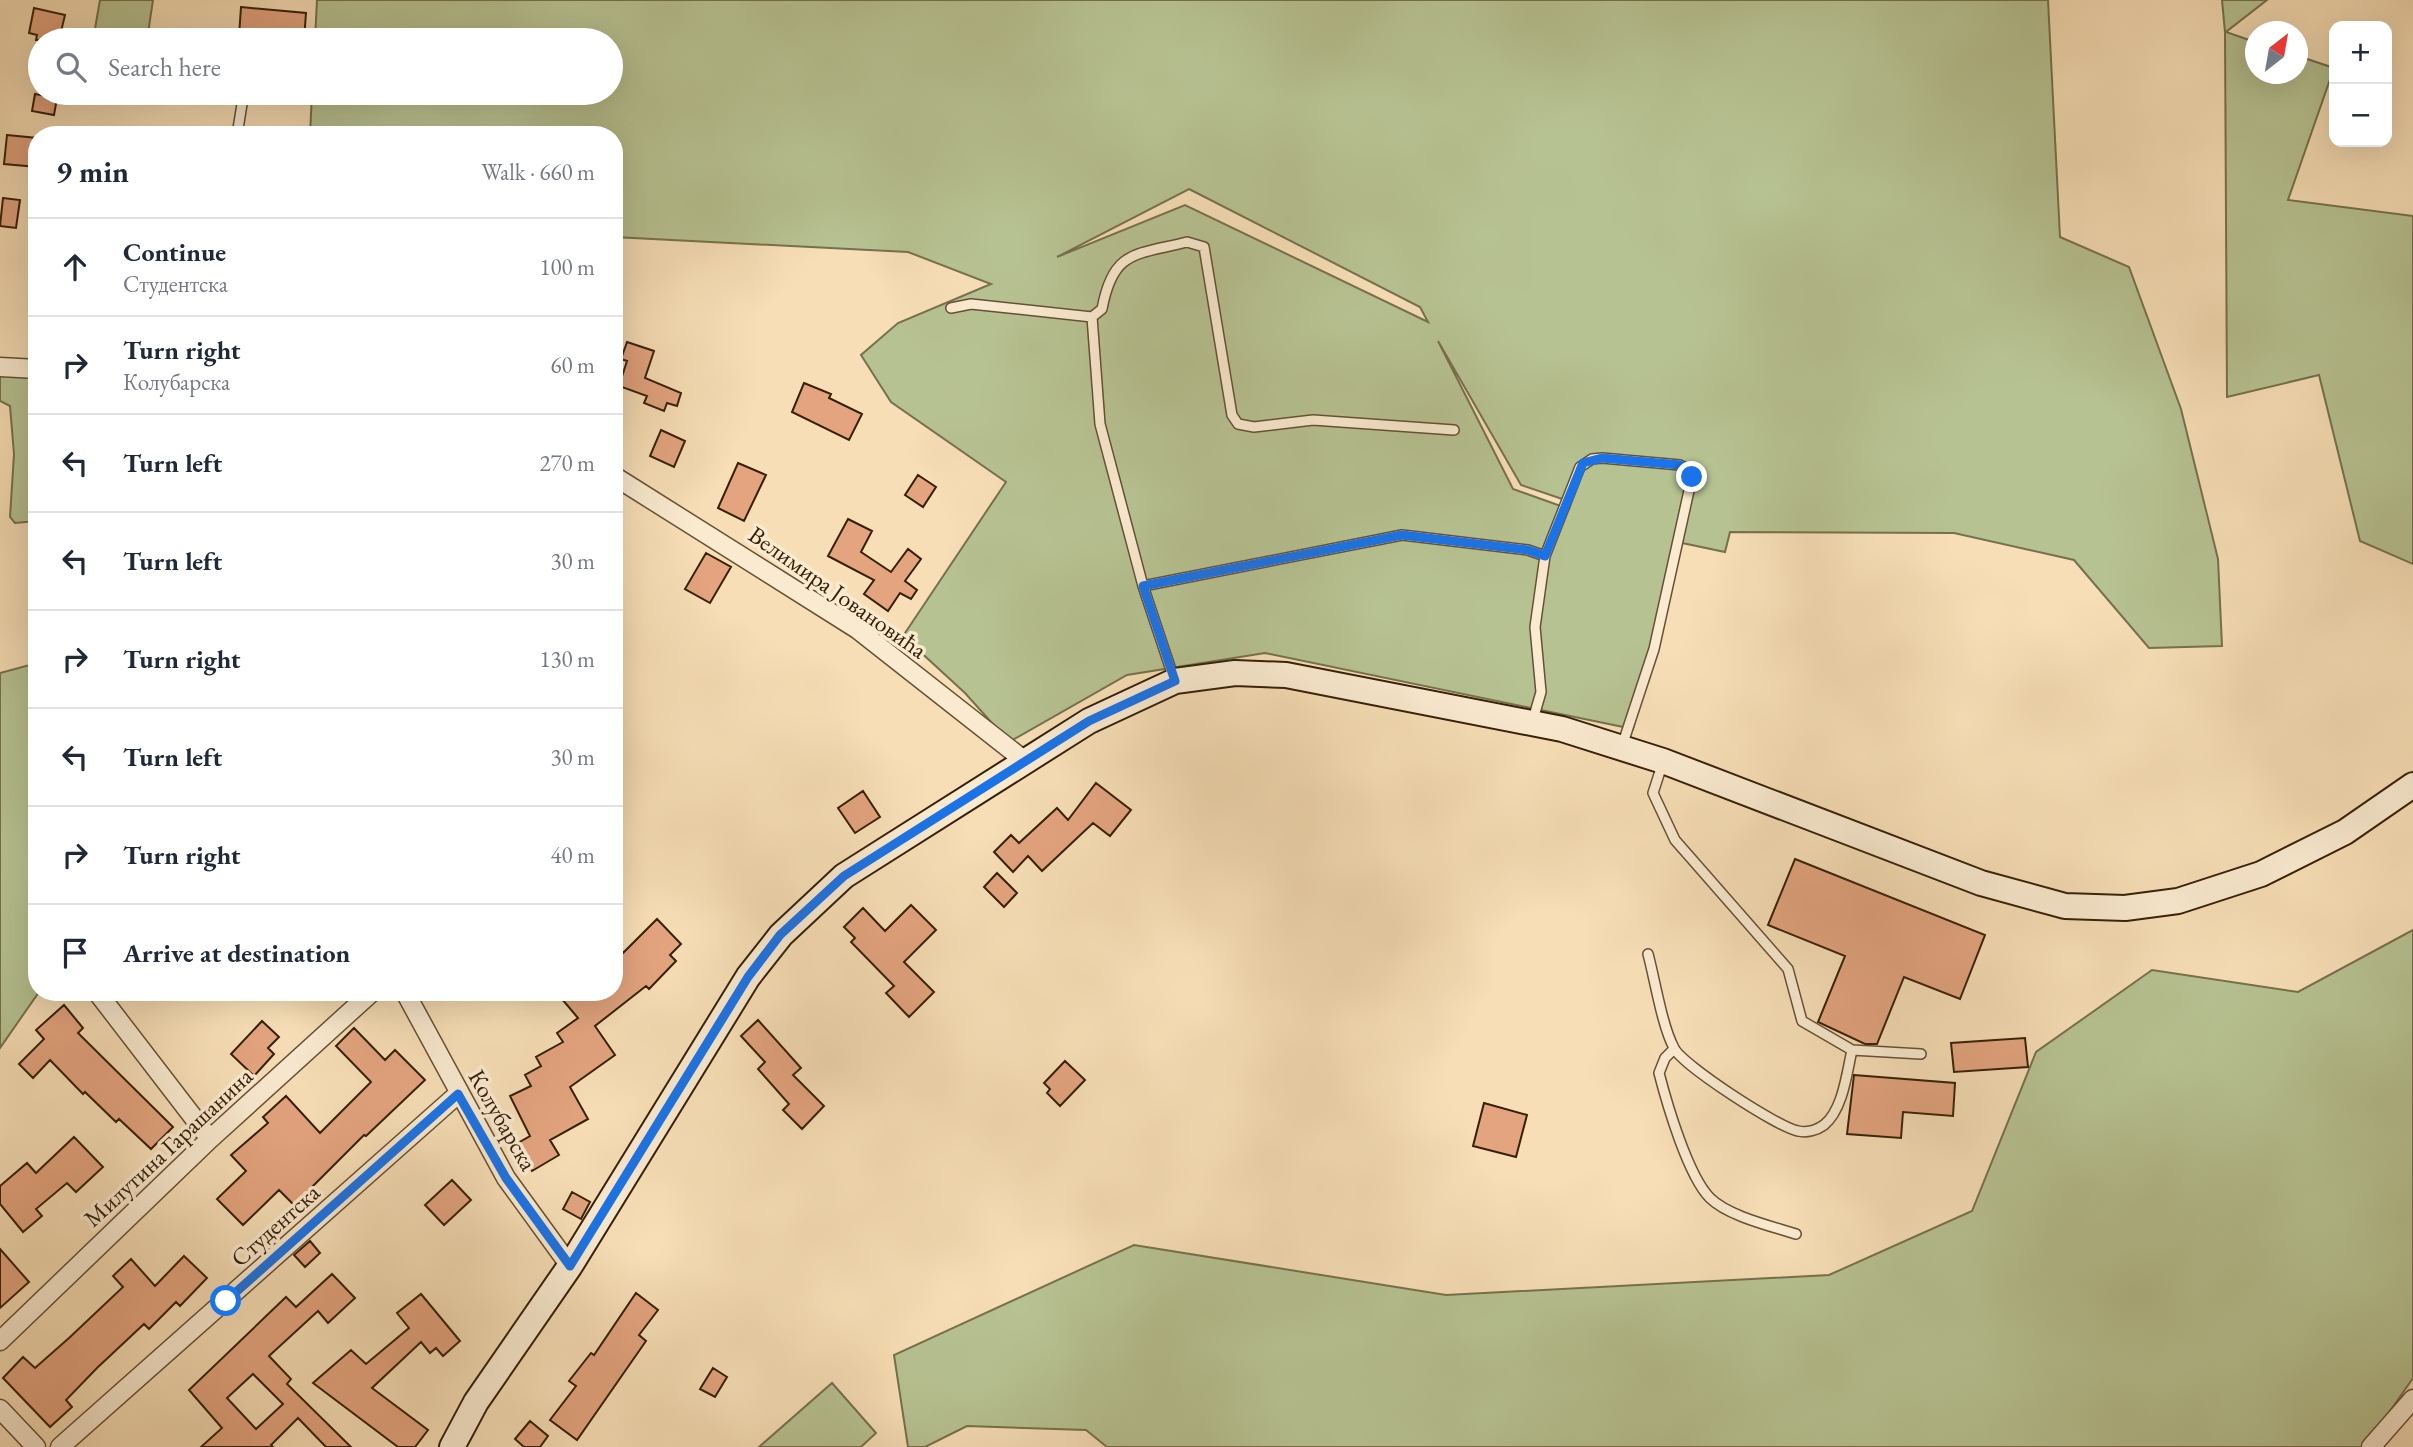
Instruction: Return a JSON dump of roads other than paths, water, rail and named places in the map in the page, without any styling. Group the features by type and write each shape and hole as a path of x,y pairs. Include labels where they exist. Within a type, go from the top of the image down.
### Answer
{"main road":[{"path":"453,1447 476,1402 570,1266 748,977 780,935 844,876 1089,721 1175,681 1235,673 1286,675 1562,729 1663,761 1980,883 2065,906 2124,908 2179,901 2261,874 2345,832 2413,785"}],"street":[{"path":"0,367 28,369"},
{"name":"Велимира Јовановића","path":"623,482 858,629 1026,761"},
{"path":"104,1001 210,1139"},
{"name":"Милутина Гарашанина","path":"0,1341 210,1139 362,1001"},
{"name":"Колубарска","path":"410,1001 506,1178 570,1266"},
{"name":"Студентска","path":"61,1447 458,1094"},
{"path":"2371,1447 2413,1399"},
{"path":"0,1409 36,1447"}],"lane":[{"path":"238,126 242,105"},
{"path":"951,307 971,304 1092,317 1102,309 1107,285 1115,267 1130,257 1187,242 1196,243 1204,247 1232,415 1237,424 1254,428 1313,420 1454,430"},
{"path":"1092,317 1100,424 1143,586 1175,681"},
{"path":"1532,724 1541,692 1535,628 1545,556 1583,463 1602,458 1680,465 1691,471 1692,477 1654,649 1621,748"},
{"path":"1143,586 1402,535 1528,550 1545,556"},
{"path":"1663,761 1653,793 1675,839 1788,969 1802,1021 1852,1050 1921,1054"},
{"path":"1648,954 1674,1049 1692,1068 1776,1121 1798,1131 1812,1131 1826,1123 1839,1102 1852,1050"},
{"path":"1674,1049 1665,1058 1659,1073 1692,1172 1711,1199 1745,1217 1796,1234"}]}
